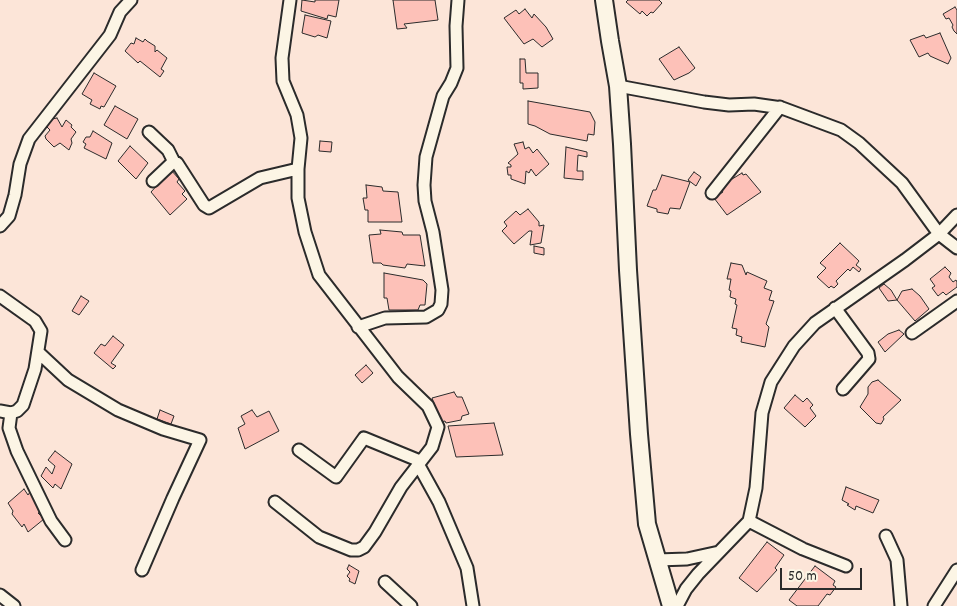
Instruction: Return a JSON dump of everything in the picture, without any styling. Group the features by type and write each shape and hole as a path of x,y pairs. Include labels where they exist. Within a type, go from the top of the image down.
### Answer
{"street":[{"path":"0,226 9,216 15,195 20,164 29,138 105,41 114,28 120,12 131,0"},
{"path":"275,502 319,537 351,550 358,550 364,546 375,532 401,487 432,447 438,427 428,406 398,377 319,275 305,232 298,198 301,138 297,115 283,81 282,58 290,0"},
{"path":"358,327 385,318 426,317 438,310 441,304 442,290 433,232 425,201 424,185 426,157 443,96 457,68 456,26 458,0"},
{"path":"604,0 618,86 628,270 647,524 671,606"},
{"path":"618,86 704,102 780,107 840,130 859,143 902,182 939,234 957,248"},
{"path":"712,193 780,107"},
{"path":"149,132 168,150 174,162 177,163 206,208 210,208 260,178 298,169"},
{"path":"154,181 174,162"},
{"path":"676,606 686,589 749,521 756,488 762,413 771,382 794,346 815,323 939,234 957,214"},
{"path":"0,296 35,321 41,331 35,369 23,405 17,411 5,412 17,451 51,521 65,540"},
{"path":"912,333 957,301"},
{"path":"836,308 868,353 869,359 843,389"},
{"path":"38,352 68,380 118,410 162,429 200,440 142,570"},
{"path":"299,450 336,477 364,438 419,462 439,502 467,568 473,606"},
{"path":"749,521 803,548 846,566"},
{"path":"886,536 897,560 901,606"},
{"path":"657,560 687,559 719,552"},
{"path":"934,606 957,570"},
{"path":"385,582 411,606"},
{"path":"0,595 14,606"}],"building":[{"path":"302,0 315,2 315,0 339,0 336,17 328,15 327,19 301,11"},
{"path":"393,0 435,0 438,20 404,24 407,28 397,29"},
{"path":"628,0 659,0 662,3 653,13 651,12 647,16 642,11 640,14 626,2"},
{"path":"955,7 957,10 957,34 949,18 946,19 943,14"},
{"path":"525,9 532,18 534,14 546,27 553,39 542,47 533,39 524,44 504,18 516,10 519,14"},
{"path":"305,15 331,21 327,38 302,33"},
{"path":"940,33 951,58 948,64 930,56 928,53 919,57 910,40 924,35 926,38"},
{"path":"136,38 143,42 145,39 155,46 155,52 157,50 167,58 161,69 164,71 160,77 140,61 138,63 125,51 131,43 134,44"},
{"path":"679,47 695,68 674,80 659,59"},
{"path":"520,59 525,59 526,73 538,73 538,88 523,89 523,83 520,83"},
{"path":"94,73 116,86 104,107 101,106 100,109 90,104 92,100 82,94"},
{"path":"528,101 590,112 595,122 594,135 588,134 587,141 550,134 528,124"},
{"path":"115,106 138,119 127,139 104,125"},
{"path":"57,118 62,127 66,120 76,132 71,139 72,143 69,150 60,143 54,147 46,139 45,136 50,130 46,126 52,119"},
{"path":"93,131 112,143 106,159 84,148 86,144 83,142 86,137 90,137"},
{"path":"320,141 332,142 331,152 319,151"},
{"path":"523,142 525,149 529,147 533,153 537,149 549,164 536,176 531,169 529,173 526,171 525,184 511,179 511,175 508,175 507,167 511,167 508,163 518,154 514,144"},
{"path":"130,146 148,163 136,179 118,161"},
{"path":"566,147 587,152 587,157 578,155 577,171 583,171 583,180 564,178"},
{"path":"171,170 179,179 177,182 185,191 182,194 187,199 170,215 151,192"},
{"path":"694,172 701,177 696,186 688,180"},
{"path":"742,173 743,175 746,174 761,192 727,215 714,198 723,192 719,187"},
{"path":"662,175 690,182 680,209 670,208 668,214 657,212 657,209 647,206 653,190 656,190"},
{"path":"366,185 382,187 383,191 398,192 402,222 368,222 368,210 365,210 363,198 367,198"},
{"path":"528,209 539,222 539,226 544,225 541,243 530,245 532,231 529,231 514,244 502,231 507,226 504,222 516,211 520,215"},
{"path":"380,230 402,232 403,235 420,235 425,266 407,264 405,268 373,263 369,235 381,234"},
{"path":"840,243 859,261 856,265 861,269 859,272 853,267 850,271 848,269 836,281 838,284 834,288 831,286 829,288 817,277 826,268 820,263"},
{"path":"534,246 544,248 544,255 534,253"},
{"path":"731,263 742,265 746,275 747,272 767,281 764,288 772,291 769,300 774,301 766,324 769,327 765,347 741,342 742,337 736,335 737,329 732,328 737,305 735,304 736,299 730,297 731,279 727,279"},
{"path":"945,267 951,273 949,277 953,282 956,280 957,287 946,295 943,292 938,296 932,288 935,286 930,279"},
{"path":"384,273 423,280 427,284 425,305 420,305 418,310 389,310 387,298 384,298"},
{"path":"884,284 891,290 897,300 888,301 879,288"},
{"path":"912,289 920,296 929,309 915,321 897,300 902,291"},
{"path":"81,296 89,301 79,315 72,311"},
{"path":"899,330 904,334 885,352 878,342 888,334"},
{"path":"113,336 124,345 111,363 116,366 113,369 94,353 101,344 105,346"},
{"path":"366,365 373,373 362,383 355,375"},
{"path":"878,380 901,400 883,417 884,419 881,424 876,423 860,407 868,394 868,387 872,382"},
{"path":"454,392 457,397 462,397 469,414 462,416 461,420 441,422 432,398"},
{"path":"795,395 803,402 807,398 813,405 810,408 816,416 805,427 784,408"},
{"path":"160,410 174,416 171,424 157,419"},
{"path":"252,410 257,417 269,411 279,431 245,449 238,428 245,424 241,416"},
{"path":"494,423 503,455 456,457 448,426"},
{"path":"55,451 72,464 61,489 55,484 53,488 41,476 46,467 52,474 55,466 48,460"},
{"path":"846,487 879,500 873,513 856,506 855,510 847,505 849,504 842,500"},
{"path":"24,489 28,495 30,492 43,511 38,513 44,519 28,532 24,524 22,527 12,514 13,511 8,503"},
{"path":"767,542 784,555 775,568 777,570 757,592 739,578"},
{"path":"349,565 359,571 355,584 349,581 350,579 347,576 350,572 347,569"},
{"path":"815,566 835,581 833,585 836,587 830,595 827,594 818,606 797,606 789,600"}]}
